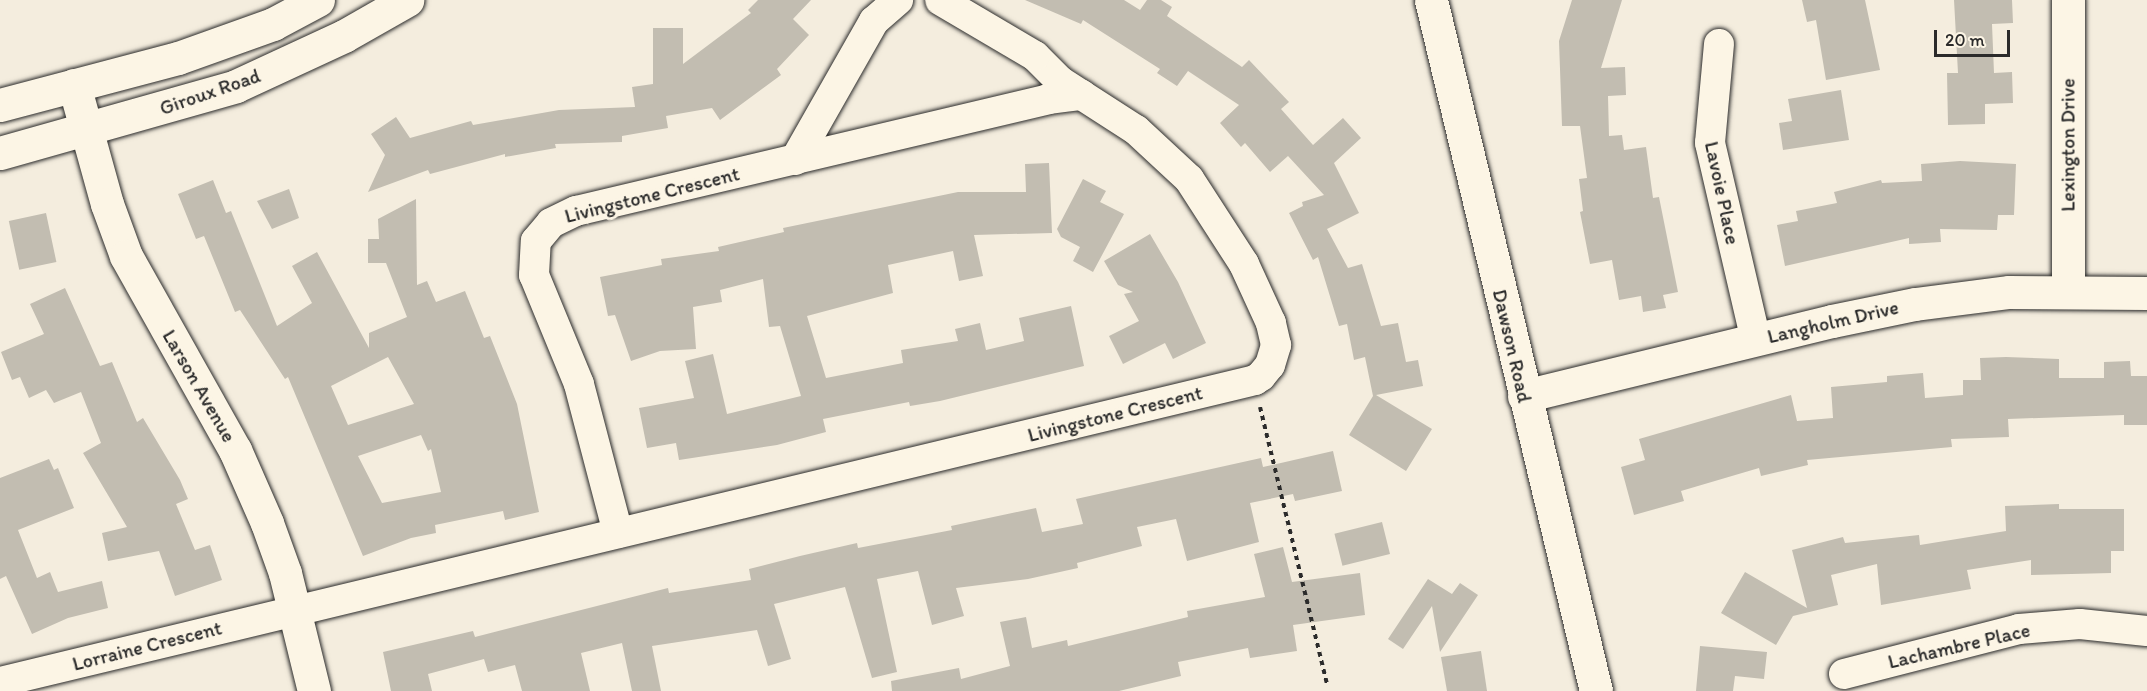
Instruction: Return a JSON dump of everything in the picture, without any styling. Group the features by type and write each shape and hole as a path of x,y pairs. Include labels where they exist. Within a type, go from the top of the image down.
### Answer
{"street":[{"path":"0,105 207,48 273,24 318,0"},
{"name":"Giroux Road","path":"0,153 86,131 236,86 344,36 407,0"},
{"path":"795,160 874,21 898,0"},
{"name":"Livingstone Crescent","path":"294,610 1255,380 1266,371 1276,345 1271,323 1245,264 1206,200 1189,179 1136,130 1060,81 1035,56 940,0"},
{"name":"Dawson Road","path":"1431,0 1596,691"},
{"name":"Lexington Drive","path":"2068,0 2068,290"},
{"name":"Lavoie Place","path":"1719,44 1710,143 1756,340"},
{"name":"Larson Avenue","path":"74,85 123,248 243,466 281,558 314,691"},
{"name":"Livingstone Crescent","path":"618,533 584,398 534,275 536,241 551,223 576,211 1048,99 1082,95"},
{"name":"Langholm Drive","path":"1524,396 1915,304 2009,292 2068,290 2147,293"},
{"name":"Lorraine Crescent","path":"0,682 294,610"},
{"name":"Lachambre Place","path":"1844,674 2019,630 2080,624 2147,631"}],"path":[{"path":"1259,400 1327,685"}],"building":[{"path":"758,0 811,0 793,19 809,35 777,69 781,75 720,120 712,108 666,116 668,128 622,136 622,142 555,144 556,148 505,157 505,154 430,174 428,170 368,192 385,155 371,134 396,117 410,138 471,121 473,125 559,110 635,107 632,87 653,84 653,28 683,28 683,64 751,13 748,10"},
{"path":"1025,0 1124,0 1140,10 1147,0 1161,0 1172,7 1167,16 1242,67 1249,60 1289,102 1281,109 1313,145 1343,118 1361,138 1334,163 1359,213 1327,229 1348,268 1362,264 1381,326 1398,323 1406,362 1418,360 1423,386 1376,395 1432,429 1406,471 1349,435 1373,396 1365,357 1354,360 1347,324 1339,326 1318,257 1313,260 1289,213 1303,206 1302,202 1324,195 1288,156 1270,172 1245,143 1241,147 1220,123 1239,105 1188,71 1177,86 1157,73 1160,69 1083,20 1081,24"},
{"path":"1572,0 1622,0 1601,68 1625,67 1626,95 1608,96 1609,136 1622,135 1624,150 1646,147 1653,198 1659,197 1678,292 1663,295 1666,308 1643,312 1641,296 1619,300 1612,260 1590,264 1580,212 1583,211 1579,179 1587,178 1580,126 1562,126 1559,41"},
{"path":"1802,0 1865,0 1880,70 1826,80 1816,20 1807,22"},
{"path":"1954,0 2012,0 2013,23 1992,24 1994,73 2012,72 2013,103 1985,104 1985,124 1948,125 1947,73 1958,73"},
{"path":"1841,90 1849,140 1783,150 1779,123 1792,121 1788,99"},
{"path":"1960,161 2016,164 2014,215 1998,215 1997,230 1940,229 1941,242 1909,244 1909,238 1785,266 1777,225 1798,221 1796,211 1837,203 1834,192 1881,180 1882,183 1922,181 1921,164"},
{"path":"1049,163 1052,233 974,235 983,276 959,281 953,251 888,265 893,293 807,316 826,378 903,363 901,350 958,341 955,329 980,323 986,350 1024,341 1019,318 1071,306 1084,366 940,401 910,406 909,402 823,419 826,432 777,445 679,460 676,443 647,448 639,408 694,398 685,361 713,354 727,414 801,396 780,326 769,327 763,279 720,290 722,302 693,307 696,349 660,351 631,361 615,315 608,316 600,277 662,265 661,259 719,251 718,247 784,232 783,228 958,192 1026,192 1025,164"},
{"path":"1083,179 1106,191 1100,202 1124,214 1093,272 1073,261 1080,247 1061,237 1057,229"},
{"path":"213,180 226,213 231,211 277,326 312,303 292,266 317,252 369,348 369,333 407,317 386,263 368,263 368,239 379,239 378,219 416,199 417,285 427,281 436,302 465,291 484,338 490,336 517,404 539,512 505,520 503,511 435,525 436,533 411,538 363,556 288,377 285,379 240,310 235,312 204,236 196,239 178,194","holes":["388,357 414,404 348,425 331,386","421,435 428,451 431,449 441,492 382,503 358,456"]},
{"path":"289,189 299,218 272,229 257,201"},
{"path":"46,213 56,262 19,270 9,221"},
{"path":"1150,234 1178,282 1206,343 1173,359 1165,343 1123,364 1109,336 1139,321 1124,294 1133,292 1118,285 1104,261"},
{"path":"65,288 100,366 112,362 137,422 143,418 180,480 188,499 176,504 195,550 210,545 222,580 175,596 159,551 108,561 102,533 127,527 83,453 101,443 81,392 54,403 46,390 29,398 20,377 12,380 1,352 44,334 30,304"},
{"path":"1980,358 2059,359 2059,378 2104,378 2104,362 2130,361 2131,376 2147,376 2147,425 2124,425 2124,415 2008,419 2009,437 1951,439 1952,447 1807,460 1808,465 1761,476 1759,468 1681,491 1684,501 1634,515 1621,467 1645,460 1639,439 1791,395 1797,421 1833,418 1831,387 1887,382 1887,376 1923,373 1925,398 1963,395 1963,380 1981,380"},
{"path":"1333,451 1342,491 1295,501 1293,494 1250,503 1259,542 1187,561 1176,519 1137,527 1142,546 1077,563 1078,568 1028,579 956,588 964,616 932,625 918,571 877,579 897,672 872,678 845,587 774,604 791,659 768,666 757,630 652,646 661,691 632,691 622,643 581,653 590,691 522,691 515,665 488,672 484,659 428,674 432,691 391,691 383,652 473,631 475,637 668,588 669,593 751,580 749,569 800,556 857,543 858,548 952,530 951,526 1036,508 1042,532 1083,524 1076,499 1261,458 1263,467"},
{"path":"49,459 54,470 58,468 74,508 18,530 37,578 50,572 58,592 102,581 108,608 68,618 32,634 6,576 0,579 0,478"},
{"path":"2059,504 2059,509 2124,509 2124,551 2111,551 2111,573 2031,575 2031,560 1967,570 1971,589 1881,605 1877,564 1831,575 1838,605 1793,616 1776,645 1721,613 1745,572 1807,608 1792,550 1843,537 1845,543 1919,535 1920,545 2006,531 2005,506"},
{"path":"1382,522 1390,554 1342,566 1334,534"},
{"path":"1283,547 1292,582 1360,573 1365,615 1293,625 1297,651 1250,658 1248,648 1178,662 1181,676 1119,691 892,691 891,681 959,668 961,679 1010,666 1000,622 1026,617 1032,648 1067,640 1068,646 1188,617 1187,611 1265,597 1254,554"},
{"path":"1428,579 1452,594 1460,583 1478,595 1440,652 1432,606 1403,649 1388,639"},
{"path":"1700,646 1767,652 1764,679 1735,676 1733,691 1696,691"},
{"path":"1481,651 1487,691 1447,691 1441,657"}]}
